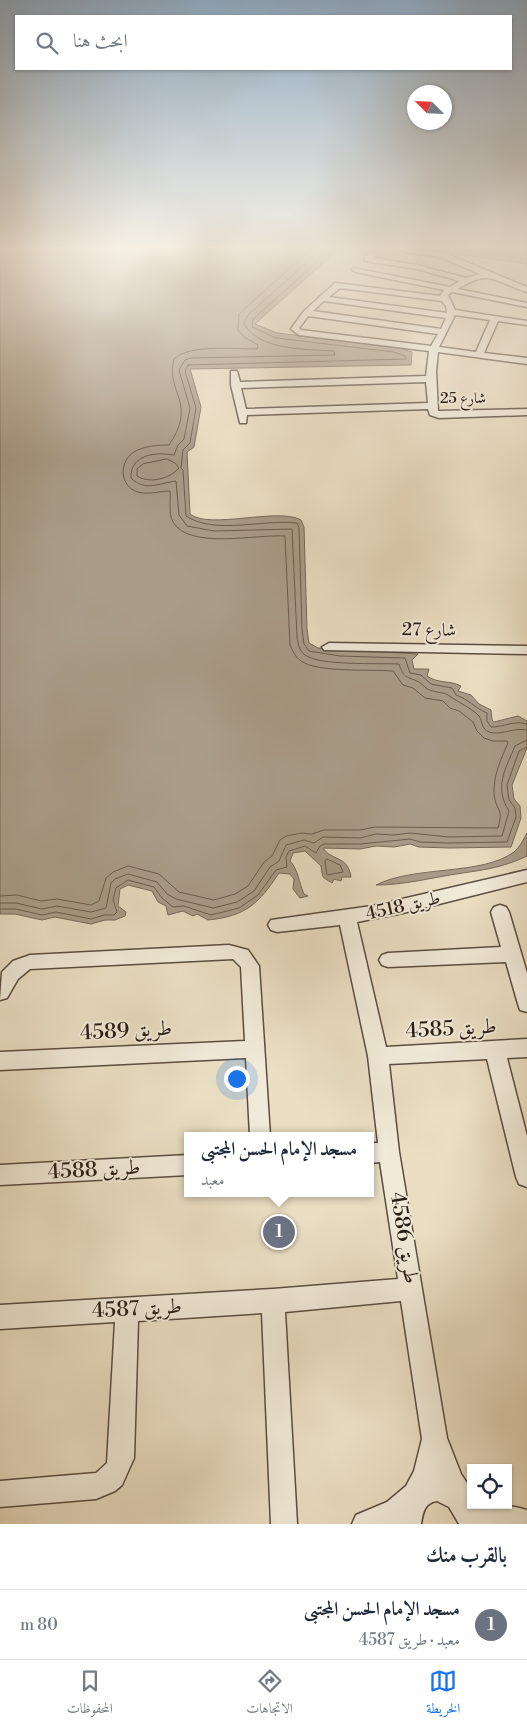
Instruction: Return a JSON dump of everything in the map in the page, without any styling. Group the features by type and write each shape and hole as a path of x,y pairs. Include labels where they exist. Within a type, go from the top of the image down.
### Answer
{"street":[{"path":"302,318 294,327 296,331 479,355 527,359"},
{"path":"344,318 443,332"},
{"path":"434,349 449,318"},
{"path":"479,355 495,318"},
{"path":"496,318 527,323"},
{"name":"شارع 25","path":"434,349 431,379 433,413 439,415 527,412"},
{"path":"234,373 243,416 433,406"},
{"path":"236,385 431,379"},
{"name":"شارع 27","path":"330,647 527,650"},
{"name":"طريق 4518","path":"277,925 347,919 527,876"},
{"path":"500,912 527,1004"},
{"name":"طريق 4586","path":"347,919 378,1056 380,1153 412,1289 435,1439 442,1453 451,1483 458,1496 466,1505 472,1524"},
{"path":"0,992 9,974 15,968 30,962 236,952 247,959 250,966 260,1132"},
{"path":"388,960 512,954"},
{"name":"طريق 4589","path":"0,1061 254,1048"},
{"name":"طريق 4585","path":"378,1056 527,1048"},
{"path":"495,1050 526,1173"},
{"name":"طريق 4588","path":"0,1175 184,1165"},
{"name":"طريق 4587","path":"0,1317 274,1301 412,1289"},
{"path":"274,1301 284,1524"},
{"path":"0,1494 96,1486 110,1480 115,1474 121,1458 127,1309"},
{"name":"طريق 4586","path":"411,1512 428,1470 435,1439"},
{"path":"365,1524 411,1512 420,1493 429,1488 438,1487 458,1496 481,1513 527,1523"}],"water":[{"path":"0,318 262,318 255,324 277,333 395,347 412,352 411,365 190,369 201,407 194,447 187,452 190,514 212,520 277,516 301,520 304,527 309,643 318,648 418,654 412,660 414,669 429,669 427,676 461,686 458,691 471,695 479,704 491,710 494,722 518,716 527,721 527,748 512,785 514,799 520,806 521,818 511,847 449,848 419,847 410,844 360,849 323,848 346,865 351,877 342,877 341,881 334,879 332,883 323,877 321,866 305,851 293,853 290,861 297,872 304,894 308,896 300,898 293,889 294,879 290,874 279,873 265,892 251,906 233,915 208,920 197,914 193,916 183,911 168,915 166,906 158,902 152,891 128,885 120,889 118,906 126,912 125,916 115,920 105,920 91,924 55,917 42,920 15,914 0,914"},
{"path":"527,833 527,856 501,866 417,881 376,885 410,875 466,868 500,859 514,852"}],"place":[{"name":"مسجد الإمام الحسن المجتبى","path":"279,1232"}]}
